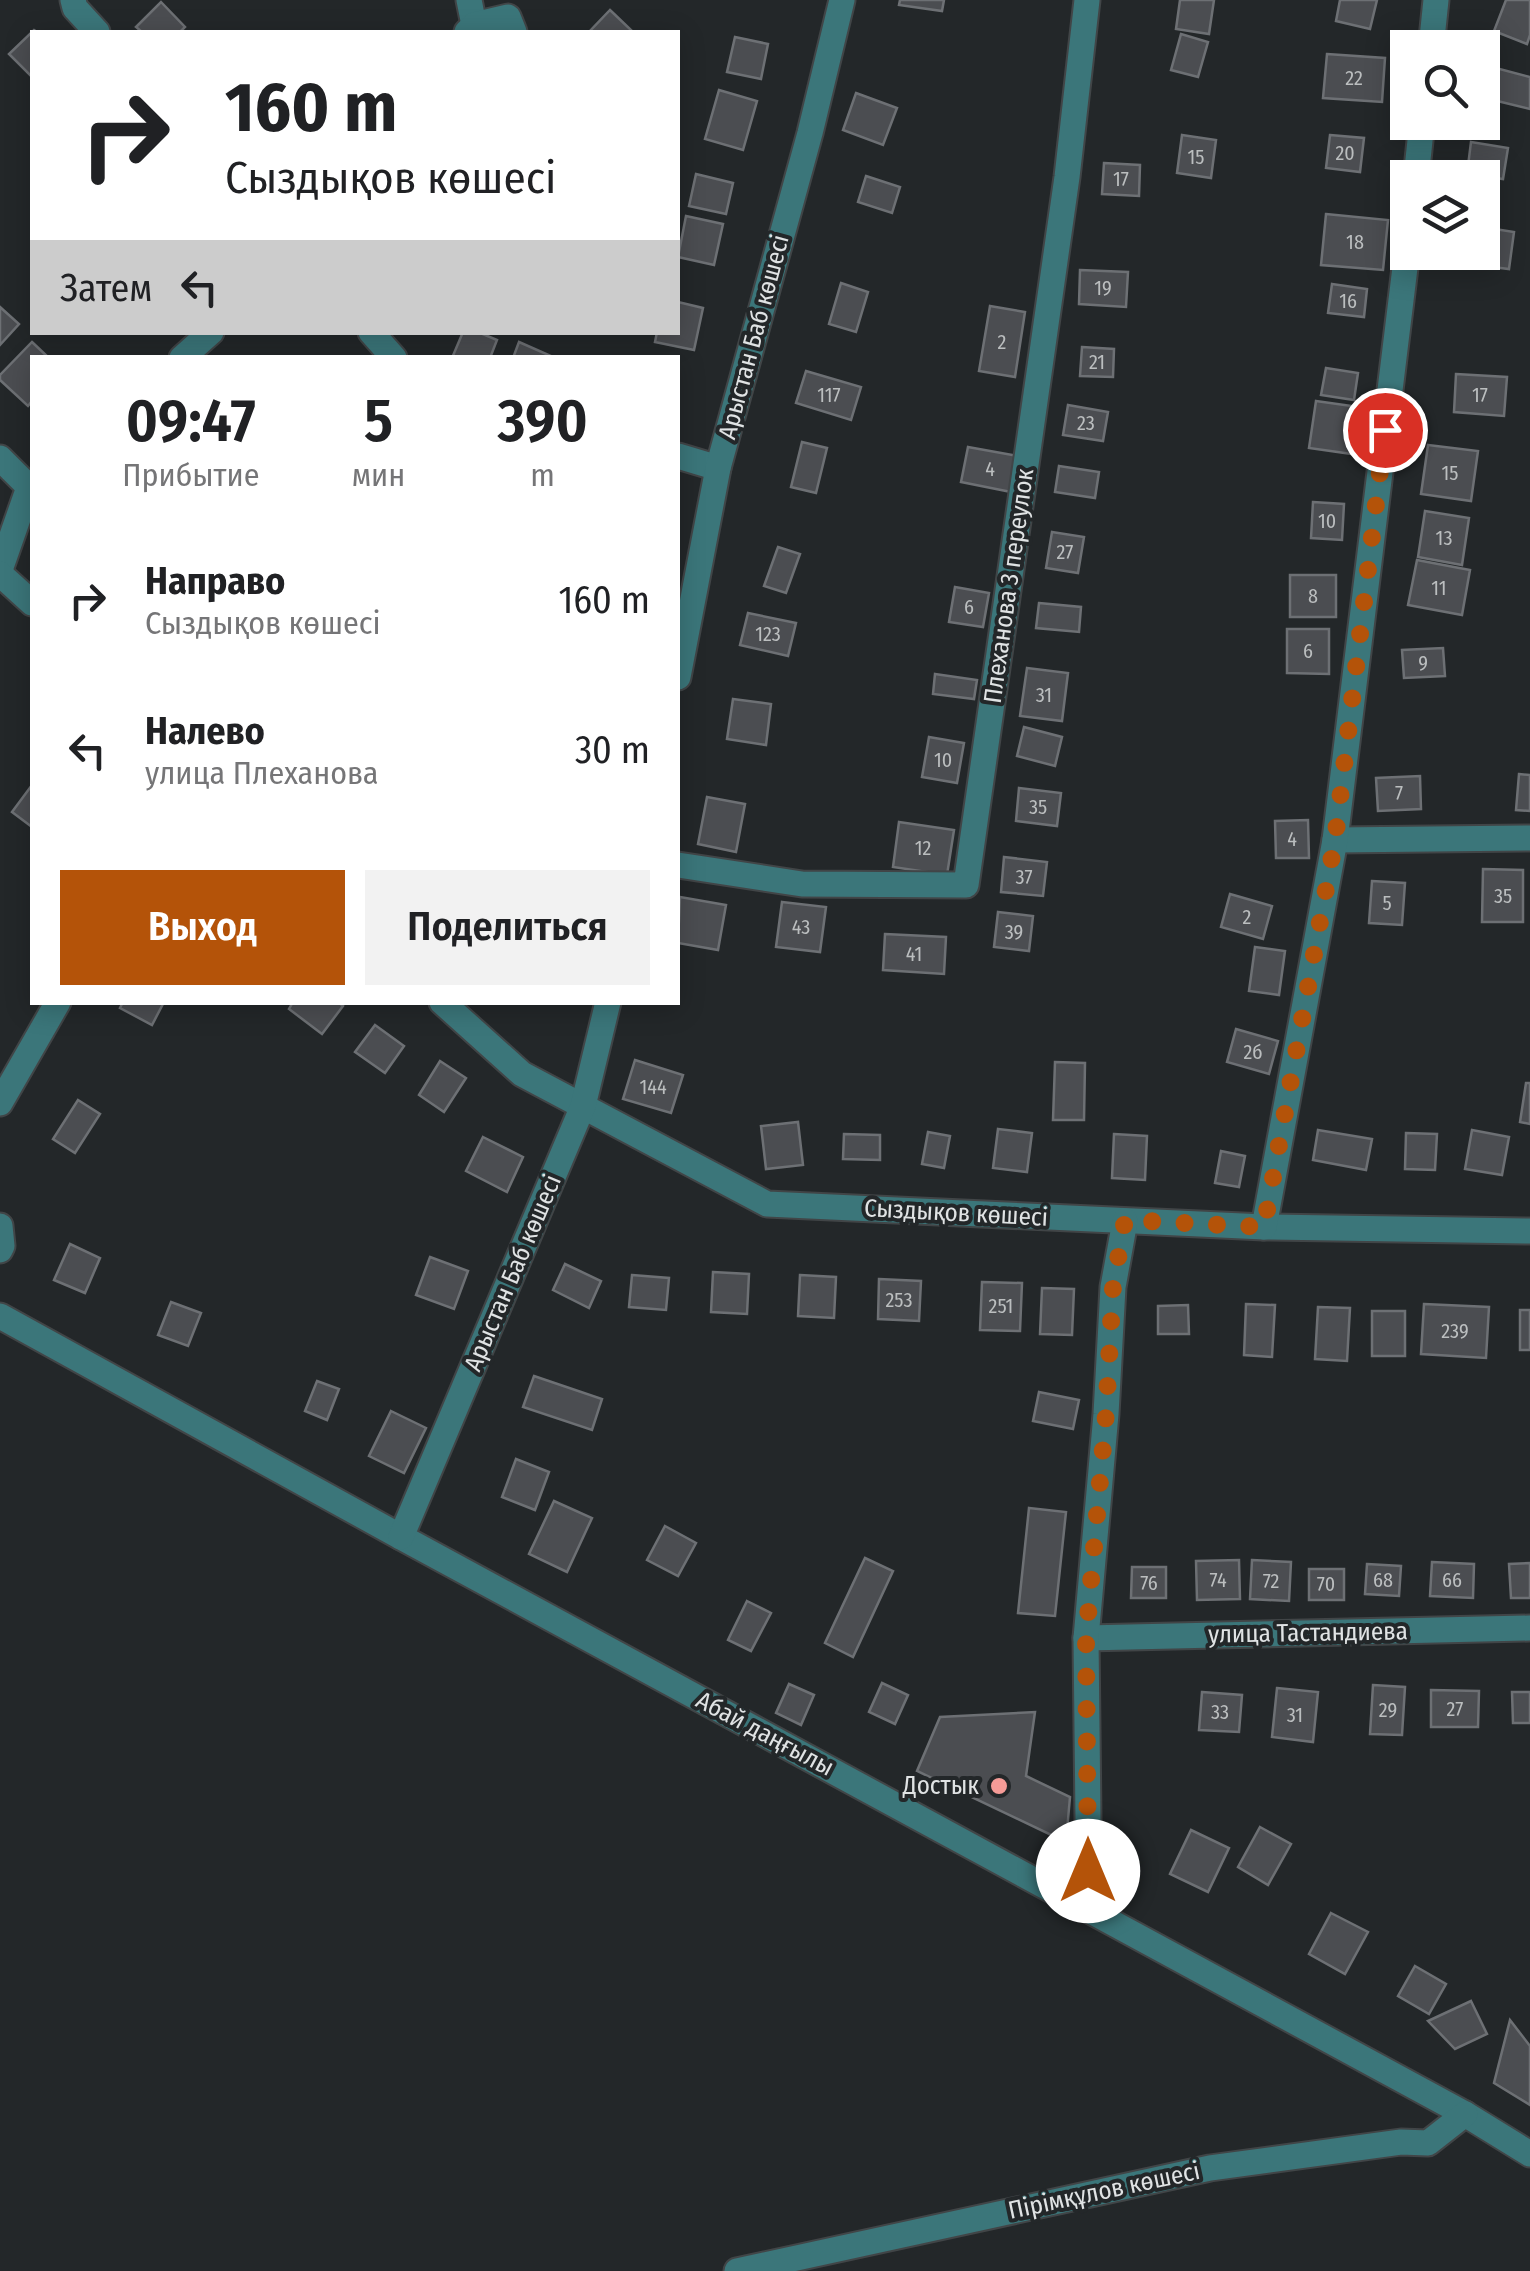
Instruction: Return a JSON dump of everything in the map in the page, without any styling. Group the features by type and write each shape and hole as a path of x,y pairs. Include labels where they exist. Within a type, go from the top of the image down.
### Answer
{"street":[{"path":"73,0 75,8 95,30"},
{"name":"Арыстан Баб көшесі","path":"680,667 718,468 810,133 842,0"},
{"name":"Плеханова 3 переулок","path":"680,865 802,884 966,884 1068,177 1087,0"},
{"path":"1433,30 1436,0"},
{"path":"470,19 508,16 513,30"},
{"path":"1264,1227 1335,840 1405,270"},
{"path":"185,355 208,335"},
{"path":"373,335 391,355"},
{"path":"680,457 718,468"},
{"path":"0,458 30,484"},
{"path":"30,488 0,572 30,602"},
{"path":"1335,840 1530,838"},
{"path":"0,1102 56,1005"},
{"name":"Сыздықов көшесі","path":"445,1005 522,1074 767,1204 1264,1227 1530,1231"},
{"name":"Арыстан Баб көшесі","path":"401,1537 583,1106 607,1005"},
{"path":"1089,1910 1086,1638 1113,1287 1125,1220"},
{"path":"0,1226 0,1250"},
{"name":"Абай даңғылы","path":"0,1316 1465,2114 1530,2154"},
{"name":"улица Тастандиева","path":"1086,1638 1530,1628"},
{"name":"Пірімқұлов көшесі","path":"737,2271 1210,2168 1401,2142 1428,2143 1465,2114"}],"building":[{"path":"900,0 944,0 942,11 899,5"},
{"path":"1180,0 1214,0 1209,34 1176,29"},
{"path":"1340,0 1377,0 1370,29 1336,21"},
{"path":"1506,0 1530,0 1527,44 1494,30"},
{"path":"161,2 185,27 140,30 136,27"},
{"path":"610,10 631,30 591,30"},
{"path":"30,34 30,75 9,54"},
{"path":"1181,34 1208,42 1198,77 1171,70"},
{"path":"735,37 768,44 761,79 727,72"},
{"path":"1327,54 1385,58 1382,102 1323,98"},
{"path":"1500,69 1530,77 1530,109 1500,102"},
{"path":"719,90 757,101 743,150 705,139"},
{"path":"856,93 897,108 883,145 843,130"},
{"path":"1182,135 1216,140 1211,178 1177,173"},
{"path":"1330,135 1364,138 1360,172 1326,168"},
{"path":"1471,142 1508,148 1503,179 1500,160 1469,160"},
{"path":"1104,163 1140,165 1139,196 1102,194"},
{"path":"696,174 733,183 726,214 689,206"},
{"path":"866,176 900,187 892,213 858,202"},
{"path":"1326,214 1388,220 1383,270 1321,265"},
{"path":"686,216 723,224 714,265 680,257"},
{"path":"1500,230 1514,232 1509,269 1500,268"},
{"path":"1080,270 1128,272 1126,307 1079,304"},
{"path":"841,283 868,292 856,332 829,324"},
{"path":"1332,284 1367,289 1364,317 1328,313"},
{"path":"680,302 703,308 694,350 655,342 656,335 680,335"},
{"path":"990,306 1025,312 1015,377 979,371"},
{"path":"0,307 19,324 0,345"},
{"path":"462,335 485,335 497,340 491,355 453,355"},
{"path":"32,342 46,355 30,355 28,406 0,380 0,375"},
{"path":"519,342 549,355 514,355"},
{"path":"1082,347 1114,349 1113,377 1080,376"},
{"path":"1326,368 1358,373 1354,400 1321,395"},
{"path":"806,371 861,387 851,420 796,403"},
{"path":"1456,374 1507,377 1504,416 1454,412"},
{"path":"1316,401 1359,407 1352,454 1309,448"},
{"path":"1068,405 1108,412 1103,441 1063,435"},
{"path":"802,442 827,448 816,493 791,487"},
{"path":"1428,445 1478,451 1471,501 1421,494"},
{"path":"968,447 1018,456 1011,492 961,482"},
{"path":"1059,466 1099,472 1095,498 1055,492"},
{"path":"1313,502 1344,504 1342,540 1311,538"},
{"path":"1425,511 1469,518 1462,565 1418,557"},
{"path":"1052,532 1084,537 1078,573 1046,568"},
{"path":"778,547 800,554 786,593 764,586"},
{"path":"1417,560 1470,570 1462,615 1408,605"},
{"path":"1290,575 1336,575 1336,617 1290,617"},
{"path":"955,587 989,593 983,627 949,622"},
{"path":"1039,603 1081,607 1079,632 1036,628"},
{"path":"748,613 796,623 788,656 740,645"},
{"path":"1287,629 1329,629 1329,674 1287,673"},
{"path":"1443,648 1445,676 1404,678 1402,650"},
{"path":"1027,668 1068,673 1062,721 1020,716"},
{"path":"935,674 977,680 974,699 933,694"},
{"path":"733,699 771,704 766,745 727,739"},
{"path":"1024,727 1062,737 1055,766 1017,756"},
{"path":"929,737 964,743 957,783 922,777"},
{"path":"1519,774 1530,775 1530,811 1516,810"},
{"path":"1420,776 1421,809 1378,811 1376,778"},
{"path":"30,788 30,826 12,812"},
{"path":"1019,788 1061,793 1057,826 1016,821"},
{"path":"707,797 745,804 736,852 698,844"},
{"path":"1308,820 1309,858 1276,858 1275,821"},
{"path":"899,822 954,830 947,875 893,867"},
{"path":"1004,857 1047,862 1043,896 1001,892"},
{"path":"1483,869 1523,870 1523,922 1482,922"},
{"path":"1372,881 1405,883 1402,925 1369,923"},
{"path":"1230,894 1272,906 1263,939 1221,927"},
{"path":"680,897 726,905 718,950 680,943"},
{"path":"782,902 826,907 820,952 776,947"},
{"path":"998,912 1033,916 1029,951 994,947"},
{"path":"885,934 946,937 944,974 883,970"},
{"path":"1255,947 1285,951 1279,995 1249,991"},
{"path":"122,1005 162,1005 152,1025 120,1008"},
{"path":"291,1005 343,1006 322,1034 289,1009"},
{"path":"375,1025 404,1046 385,1073 355,1052"},
{"path":"1236,1029 1278,1041 1269,1074 1227,1062"},
{"path":"635,1060 683,1075 671,1113 623,1099"},
{"path":"440,1061 466,1078 444,1112 419,1095"},
{"path":"1055,1062 1085,1063 1084,1120 1053,1120"},
{"path":"1526,1083 1530,1083 1530,1124 1520,1122"},
{"path":"78,1100 100,1114 75,1153 53,1139"},
{"path":"798,1122 803,1165 766,1169 761,1126"},
{"path":"998,1129 1032,1133 1027,1172 993,1168"},
{"path":"1318,1130 1372,1139 1366,1170 1313,1160"},
{"path":"1472,1130 1509,1137 1502,1175 1465,1169"},
{"path":"928,1132 950,1136 944,1168 922,1164"},
{"path":"1406,1133 1437,1134 1435,1170 1405,1169"},
{"path":"844,1134 880,1135 880,1160 843,1159"},
{"path":"1114,1134 1147,1136 1145,1180 1112,1178"},
{"path":"483,1137 523,1157 507,1192 466,1171"},
{"path":"1221,1151 1245,1156 1239,1187 1215,1183"},
{"path":"70,1244 100,1258 85,1293 54,1280"},
{"path":"430,1257 468,1271 454,1309 416,1295"},
{"path":"565,1264 601,1281 589,1308 553,1290"},
{"path":"713,1272 749,1274 747,1314 711,1312"},
{"path":"632,1275 669,1278 666,1310 629,1307"},
{"path":"800,1275 836,1277 834,1318 798,1316"},
{"path":"879,1279 921,1281 919,1321 878,1319"},
{"path":"982,1282 1022,1283 1020,1331 980,1330"},
{"path":"1042,1288 1074,1289 1072,1335 1040,1334"},
{"path":"171,1302 201,1313 188,1346 158,1335"},
{"path":"1246,1304 1275,1305 1272,1357 1244,1355"},
{"path":"1424,1304 1489,1307 1486,1358 1421,1354"},
{"path":"1188,1305 1189,1334 1158,1334 1158,1306"},
{"path":"1318,1307 1350,1308 1347,1361 1315,1359"},
{"path":"1520,1310 1530,1310 1530,1350 1520,1350"},
{"path":"1372,1311 1405,1311 1405,1356 1372,1356"},
{"path":"534,1376 602,1399 592,1430 523,1407"},
{"path":"317,1381 339,1389 327,1420 305,1411"},
{"path":"1039,1392 1079,1400 1073,1429 1033,1421"},
{"path":"391,1411 426,1428 404,1473 369,1456"},
{"path":"516,1459 549,1472 535,1510 502,1497"},
{"path":"554,1501 592,1518 567,1572 529,1554"},
{"path":"1029,1508 1066,1512 1055,1616 1018,1613"},
{"path":"665,1526 696,1543 678,1576 647,1560"},
{"path":"865,1558 893,1571 853,1657 825,1643"},
{"path":"1239,1560 1240,1599 1197,1600 1196,1561"},
{"path":"1252,1560 1291,1562 1289,1601 1250,1599"},
{"path":"1432,1562 1474,1564 1473,1598 1430,1596"},
{"path":"1530,1563 1530,1598 1511,1598 1509,1564"},
{"path":"1367,1564 1401,1566 1399,1596 1365,1594"},
{"path":"1132,1567 1166,1567 1166,1598 1131,1598"},
{"path":"1309,1569 1344,1569 1344,1600 1309,1600"},
{"path":"747,1601 771,1613 751,1651 728,1640"},
{"path":"882,1683 908,1695 895,1724 869,1712"},
{"path":"789,1684 814,1695 801,1725 776,1713"},
{"path":"1373,1685 1405,1687 1402,1735 1370,1734"},
{"path":"1277,1688 1318,1692 1313,1742 1272,1737"},
{"path":"1431,1690 1479,1691 1478,1727 1431,1727"},
{"path":"1202,1692 1242,1695 1239,1732 1199,1730"},
{"path":"1512,1692 1530,1692 1530,1723 1513,1723"},
{"name":"Достык","path":"1035,1712 1026,1776 1070,1797 1066,1842 917,1771 940,1717"},
{"path":"1260,1827 1291,1844 1268,1885 1238,1867"},
{"path":"1191,1830 1229,1848 1208,1892 1170,1874"},
{"path":"1331,1913 1368,1932 1345,1974 1309,1954"},
{"path":"1415,1966 1446,1984 1429,2014 1398,1996"},
{"path":"1471,2001 1487,2034 1455,2049 1428,2021"},
{"path":"1510,2020 1530,2046 1530,2105 1494,2083"}],"place":[{"name":"Достык","path":"999,1786"}],"route":[{"path":"1088,1871 1086,1638 1113,1287 1125,1220 1264,1227 1335,840 1385,430"}]}
